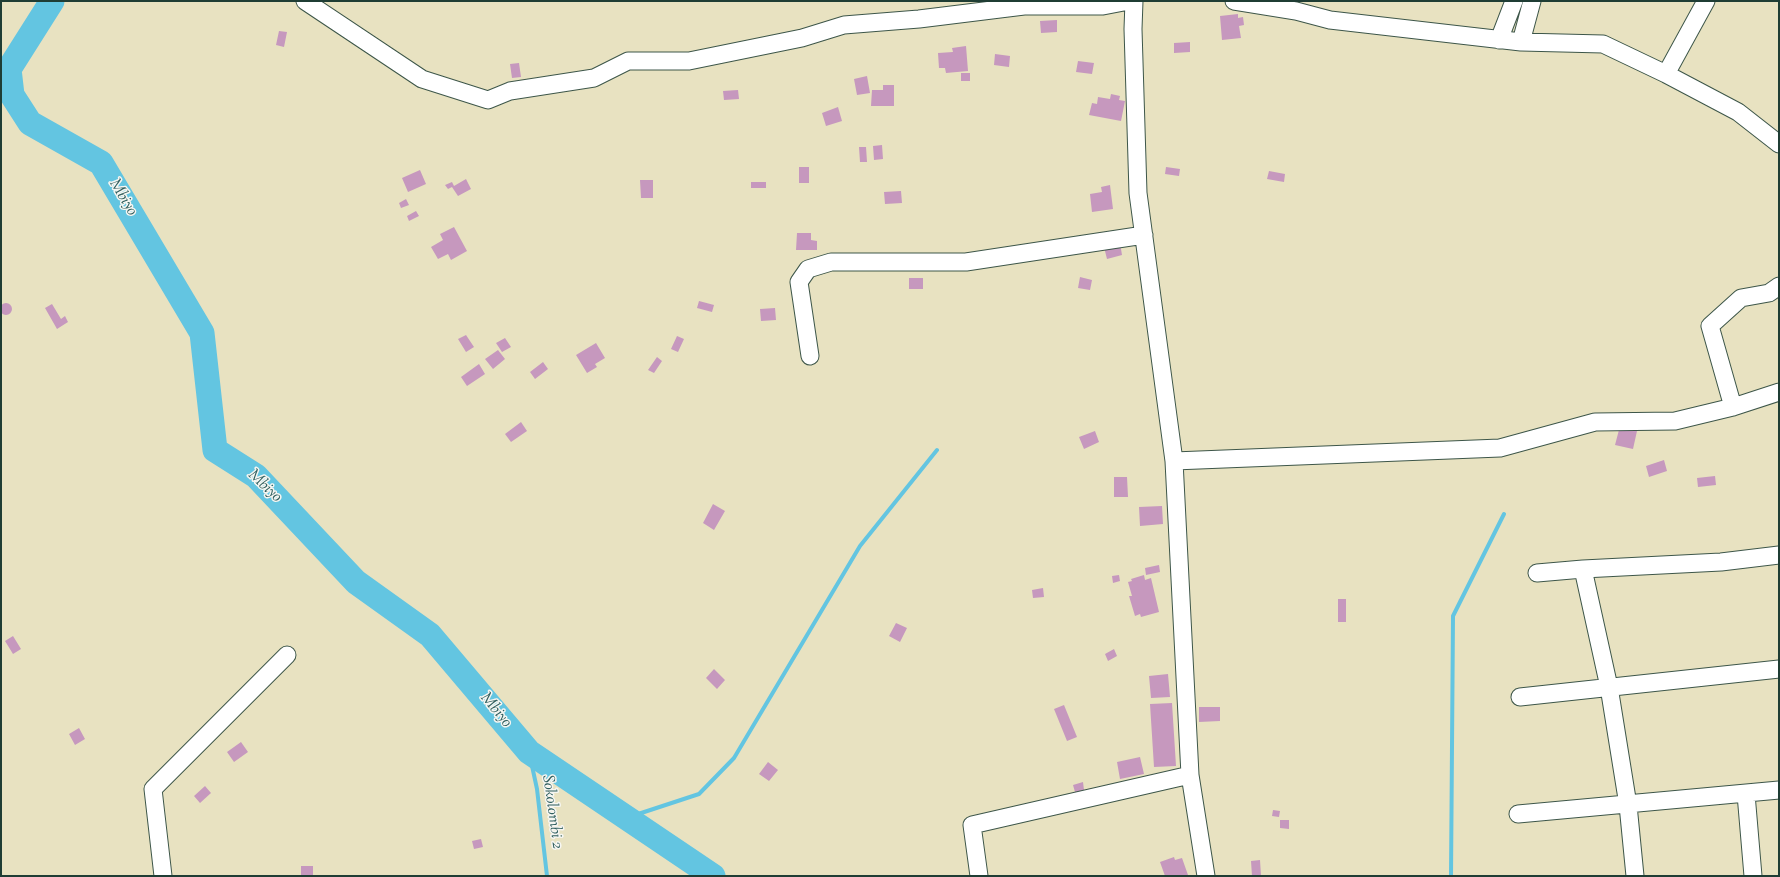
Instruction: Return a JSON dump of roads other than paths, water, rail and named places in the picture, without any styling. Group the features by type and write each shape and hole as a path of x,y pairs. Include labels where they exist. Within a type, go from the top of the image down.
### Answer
{"street":[{"path":"305,1 422,79 488,100 510,91 594,78 628,61 689,61 802,38 844,25 920,19 1024,6 1103,6 1129,1"},
{"path":"1134,1 1133,29 1138,192 1174,461 1190,775 1206,876"},
{"path":"1234,1 1296,11 1330,20 1499,40 1603,44 1666,74 1738,112 1779,144"},
{"path":"1499,40 1514,1"},
{"path":"1522,42 1532,1"},
{"path":"1666,74 1706,1"},
{"path":"810,356 798,282 808,269 831,262 966,262 1144,235"},
{"path":"1733,407 1710,326 1741,298 1768,293 1779,286"},
{"path":"1174,461 1500,448 1595,422 1675,421 1733,407 1779,392"},
{"path":"1537,573 1583,568 1721,562 1779,554"},
{"path":"1583,568 1609,687 1628,805 1635,876"},
{"path":"163,876 153,789 287,655"},
{"path":"1520,697 1779,669"},
{"path":"979,876 972,825 1190,775"},
{"path":"1518,814 1779,790"},
{"path":"1746,794 1753,876"}],"waterway":[{"name":"Mbiyo","path":"52,1 9,69 12,95 30,123 101,163 202,333 215,450 256,476 356,582 430,635 529,752 713,876"},
{"path":"626,818 699,794 734,758 860,546 937,450"},
{"path":"1451,876 1453,616 1504,514"},
{"name":"Sokolombi 2","path":"529,752 537,789 547,876"}]}
